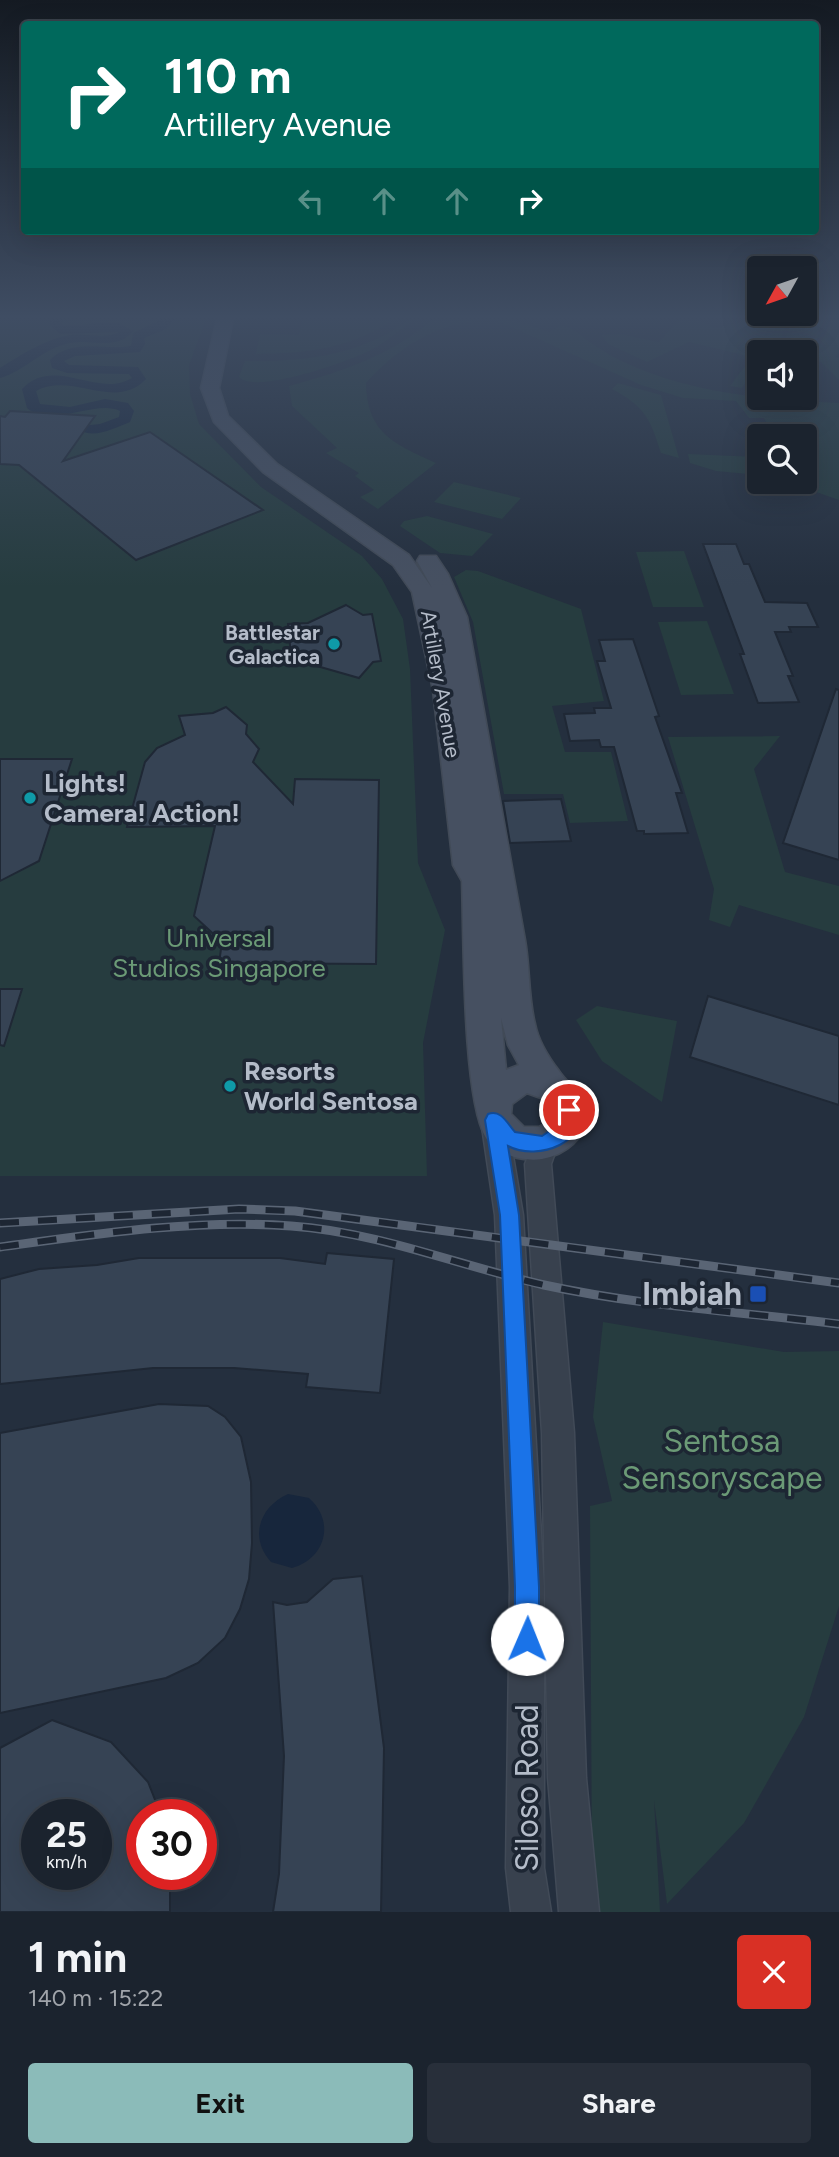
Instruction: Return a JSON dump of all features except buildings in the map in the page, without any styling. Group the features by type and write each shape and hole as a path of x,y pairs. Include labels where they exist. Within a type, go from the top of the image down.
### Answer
{"street":[{"name":"Artillery Avenue","path":"217,408 220,418 270,468 401,561 423,592 435,635 445,690 468,865 477,881 494,1111"},
{"name":"Artillery Avenue","path":"237,408 239,417 252,431 302,473 429,562 451,602 509,935 518,1024 525,1045 547,1083 566,1100 569,1121 556,1139 545,1144"},
{"path":"545,1144 520,1144 508,1138 494,1111 497,1093 514,1081 536,1079 547,1083"},
{"name":"Siloso Road","path":"494,1111 509,1215 522,1460 527,1587 525,1868 531,1912"},
{"name":"Siloso Road","path":"545,1144 538,1164 558,1433 567,1777 579,1912"}],"green space":[{"name":"Universal Studios Singapore","path":"0,408 194,408 199,424 261,487 362,556 382,579 403,619 410,669 418,863 445,930 423,1043 427,1176 0,1176"},
{"path":"294,408 370,408 378,426 386,435 408,450 436,463 378,509 360,497 374,490 355,476 359,473 326,453 337,448"},
{"path":"639,408 665,408 679,458 661,453 645,415"},
{"path":"742,408 839,408 839,500 817,492 817,424 767,424 764,418 749,418"},
{"path":"688,454 747,457 747,474 716,471 690,463"},
{"path":"454,482 521,498 502,519 434,502"},
{"path":"427,516 493,534 472,556 440,553 400,526 404,521"},
{"path":"684,551 704,607 653,607 636,552"},
{"path":"466,570 478,571 581,609 604,701 552,706 565,752 611,752 628,821 570,823 563,794 504,794 473,622 454,577"},
{"path":"707,621 734,694 681,695 658,622"},
{"path":"780,736 754,769 785,872 839,886 839,935 739,905 730,927 709,920 714,889 668,737"},
{"path":"597,1006 677,1021 662,1102 602,1061 576,1020"},
{"name":"Sentosa Sensoryscape","path":"603,1322 784,1352 839,1351 839,1606 804,1717 744,1823 667,1904 654,1800 660,1912 596,1912 592,1883 590,1506 612,1501 593,1417"}],"water":[{"path":"288,1494 309,1498 322,1518 324,1528 323,1539 312,1557 292,1568 271,1562 264,1553 259,1533 264,1515"}],"waterway":[{"path":"37,408 70,411 82,408"},
{"path":"86,429 102,428 125,419 127,411 125,408"}],"railway":[{"path":"0,1223 239,1209 295,1211 839,1283"},
{"path":"0,1247 182,1226 291,1226 323,1229 387,1242 544,1285 581,1292 839,1324"}],"place":[{"name":"Battlestar Galactica","path":"334,644"},
{"name":"Lights! Camera! Action!","path":"30,798"},
{"name":"Resorts World Sentosa","path":"230,1086"},
{"name":"Imbiah","path":"758,1294"}],"route":[{"path":"527,1639 522,1460 509,1215 494,1120 508,1138 533,1146 556,1139 565,1130 569,1121 569,1110"}]}
